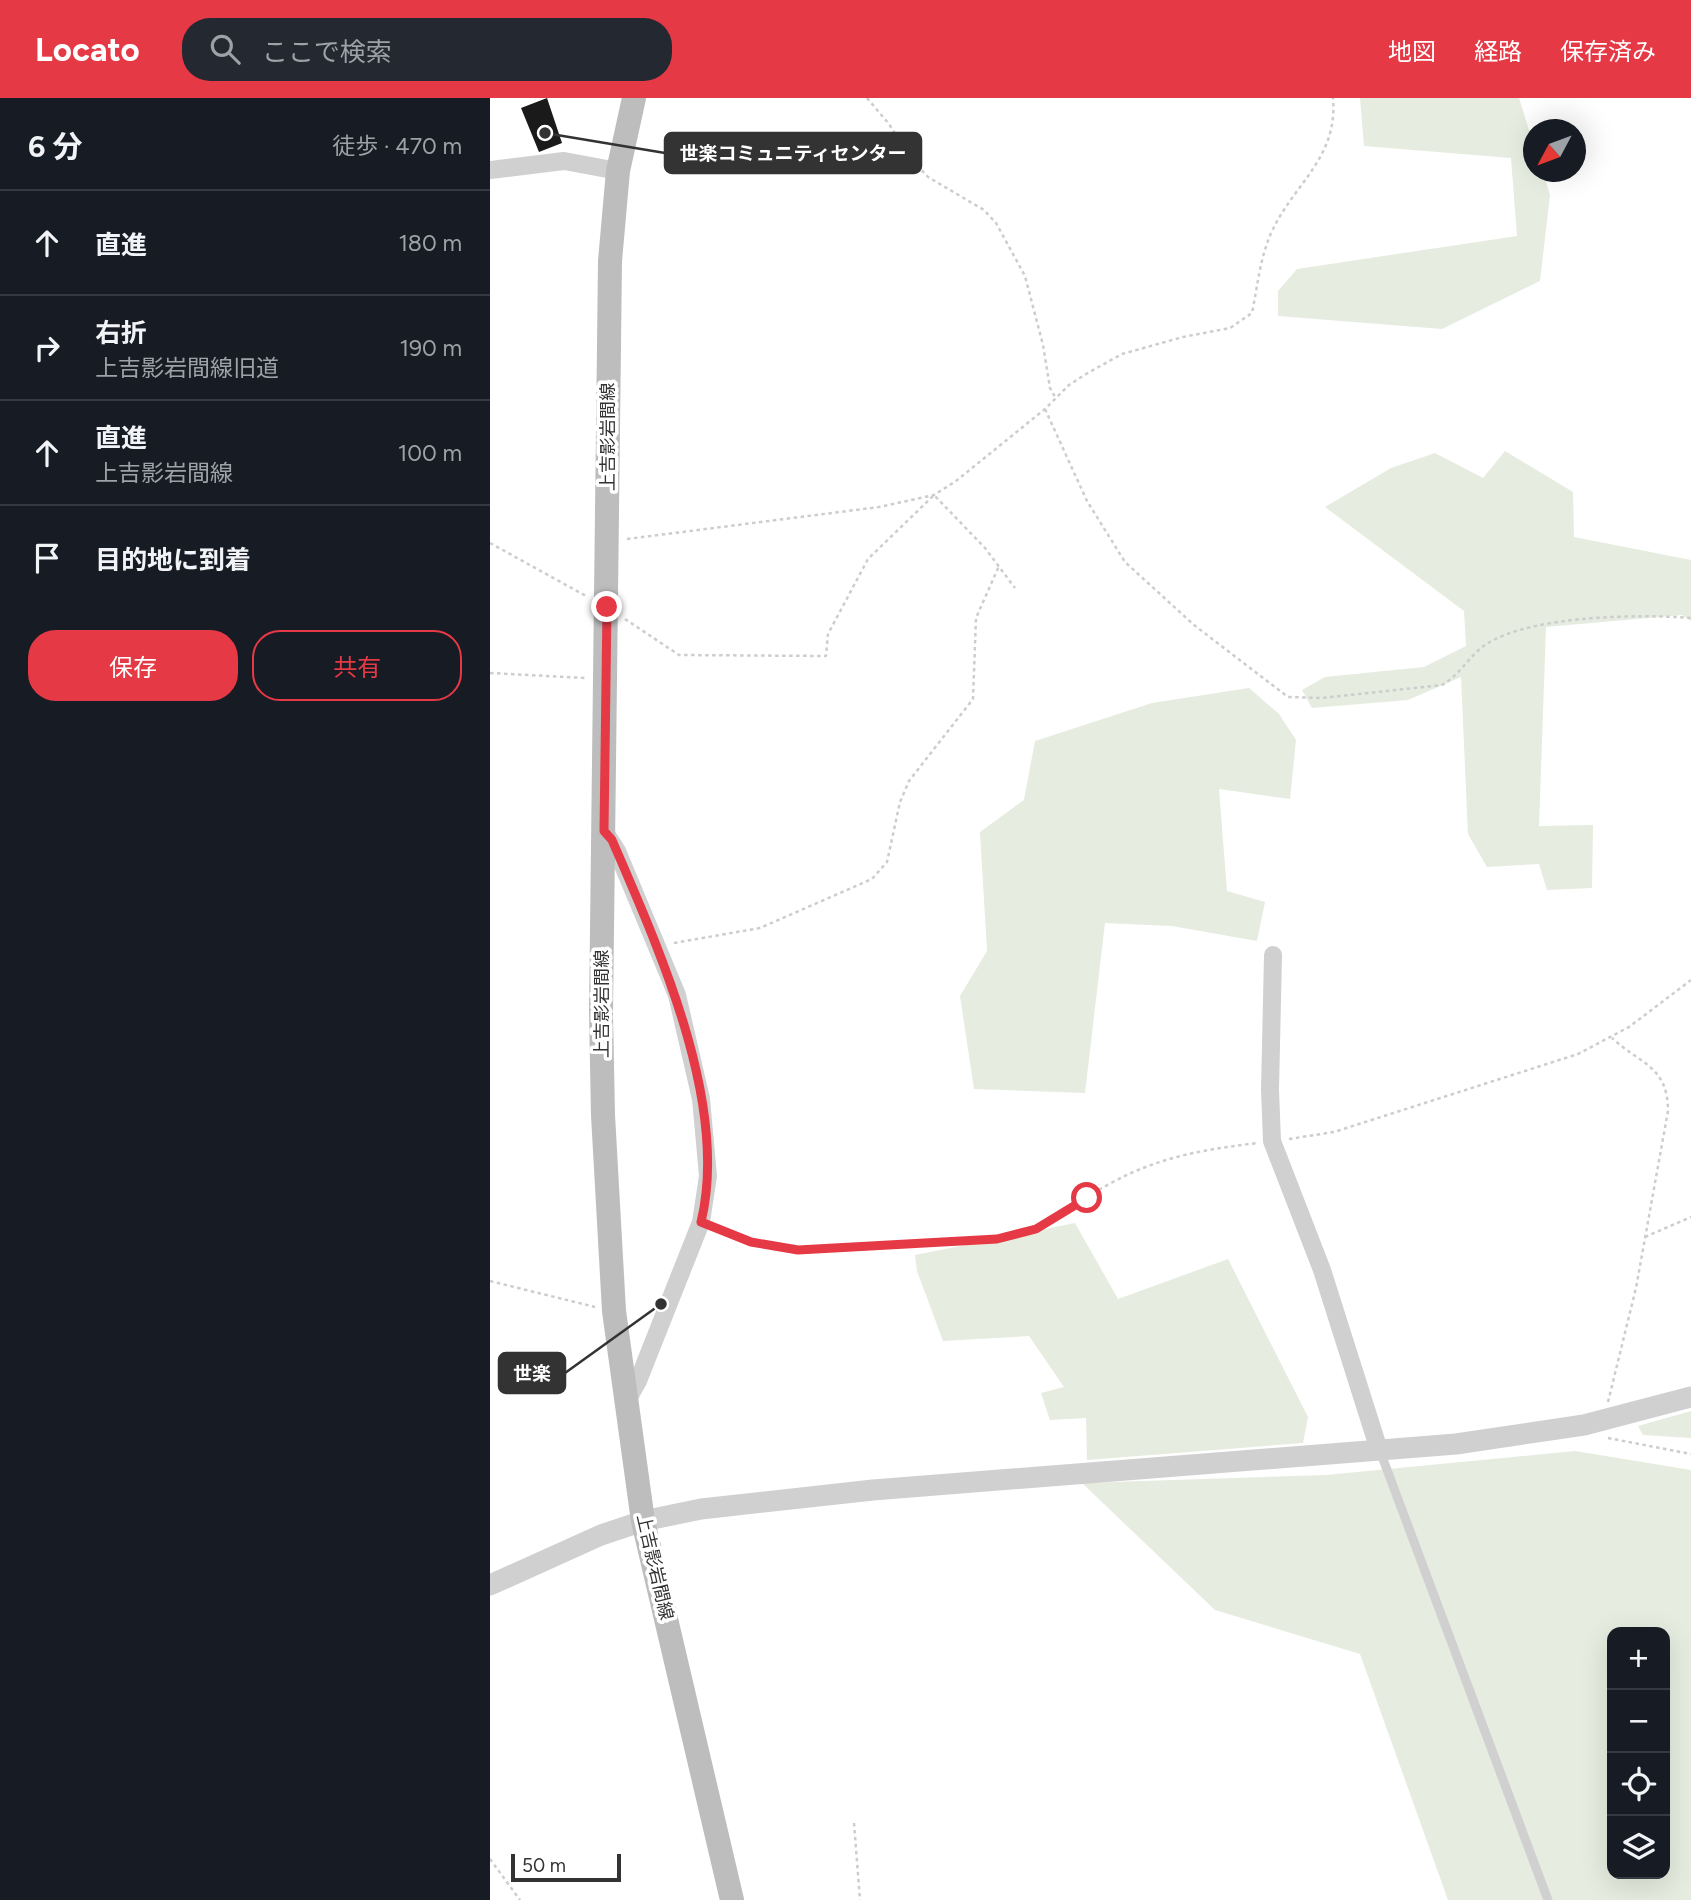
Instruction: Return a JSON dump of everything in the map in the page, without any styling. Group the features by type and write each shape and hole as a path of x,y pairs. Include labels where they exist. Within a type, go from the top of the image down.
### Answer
{"main road":[{"name":"上吉影岩間線","path":"634,98 618,171 610,261 603,1115 614,1311 643,1521 732,1900"}],"street":[{"path":"490,170 564,161 618,171"},
{"path":"604,831 612,840 677,995 701,1099 708,1176 701,1222 638,1381 625,1404"},
{"path":"1273,955 1270,1079 1272,1141 1322,1270 1379,1450"},
{"path":"490,1585 570,1547 643,1521 750,1502 1498,1439 1584,1425 1691,1397"}],"lane":[{"path":"1379,1450 1548,1900"}],"path":[{"path":"867,98 928,177 984,210 996,223 1024,276 1044,345 1055,397"},
{"path":"490,543 607,607 679,655 826,656 828,634 868,559 934,495 956,481 1045,409 1055,397 1122,354 1183,337 1230,328 1245,321 1252,313 1264,249 1275,226 1306,182 1328,141 1334,123 1333,98"},
{"path":"1045,409 1087,501 1125,562 1194,625 1288,697 1321,698 1443,685 1452,680 1484,646 1520,630 1629,615 1691,618"},
{"path":"608,540 790,520 880,507 934,495"},
{"path":"934,495 999,565 1015,588"},
{"path":"655,945 760,928 872,879 881,871 887,862 900,802 909,781 973,699 976,618 999,565"},
{"path":"490,673 606,680"},
{"path":"701,1222 751,1242 798,1250 997,1239 1020,1235 1056,1219 1111,1183 1167,1158 1211,1148 1334,1132 1543,1066 1612,1038 1691,979"},
{"path":"1609,1419 1608,1398 1619,1363 1668,1111 1668,1094 1655,1070 1612,1038"},
{"path":"1645,1237 1691,1217"},
{"path":"490,1281 614,1311"},
{"path":"1584,1425 1603,1437 1691,1454"},
{"path":"854,1823 860,1900"},
{"path":"490,1859 520,1900"}],"shaded area":[{"path":"1360,98 1519,98 1526,119 1523,119 1523,182 1546,182 1550,195 1540,281 1442,329 1278,316 1278,291 1297,269 1517,236 1511,158 1364,146"},
{"path":"1505,451 1573,492 1574,537 1691,560 1691,621 1682,615 1546,627 1539,826 1593,825 1592,888 1547,890 1539,864 1487,867 1468,834 1461,677 1408,700 1312,708 1302,690 1325,677 1424,667 1466,646 1464,611 1325,507 1391,468 1435,453 1483,478"},
{"path":"1249,688 1279,714 1296,740 1290,799 1219,789 1227,891 1265,902 1257,941 1172,926 1105,923 1085,1093 974,1089 960,996 987,951 980,832 1024,800 1035,741 1152,703"},
{"path":"1075,1223 1118,1299 1228,1259 1308,1417 1303,1443 1087,1460 1086,1418 1050,1420 1041,1393 1064,1387 1029,1336 943,1341 917,1271 915,1255"},
{"path":"1691,1411 1691,1438 1643,1435 1638,1426"},
{"path":"1575,1451 1691,1470 1691,1900 1448,1900 1360,1654 1215,1610 1082,1483 1326,1475"}],"building":[{"path":"547,98 562,143 539,152 521,108"}],"place":[{"name":"世楽コミュニティセンター","path":"545,133"},
{"name":"世楽","path":"661,1304"}],"route":[{"path":"607,607 604,831 617,851 677,995 701,1099 706,1141 708,1176 701,1222 751,1242 798,1250 997,1239 1036,1229 1087,1198"}]}
